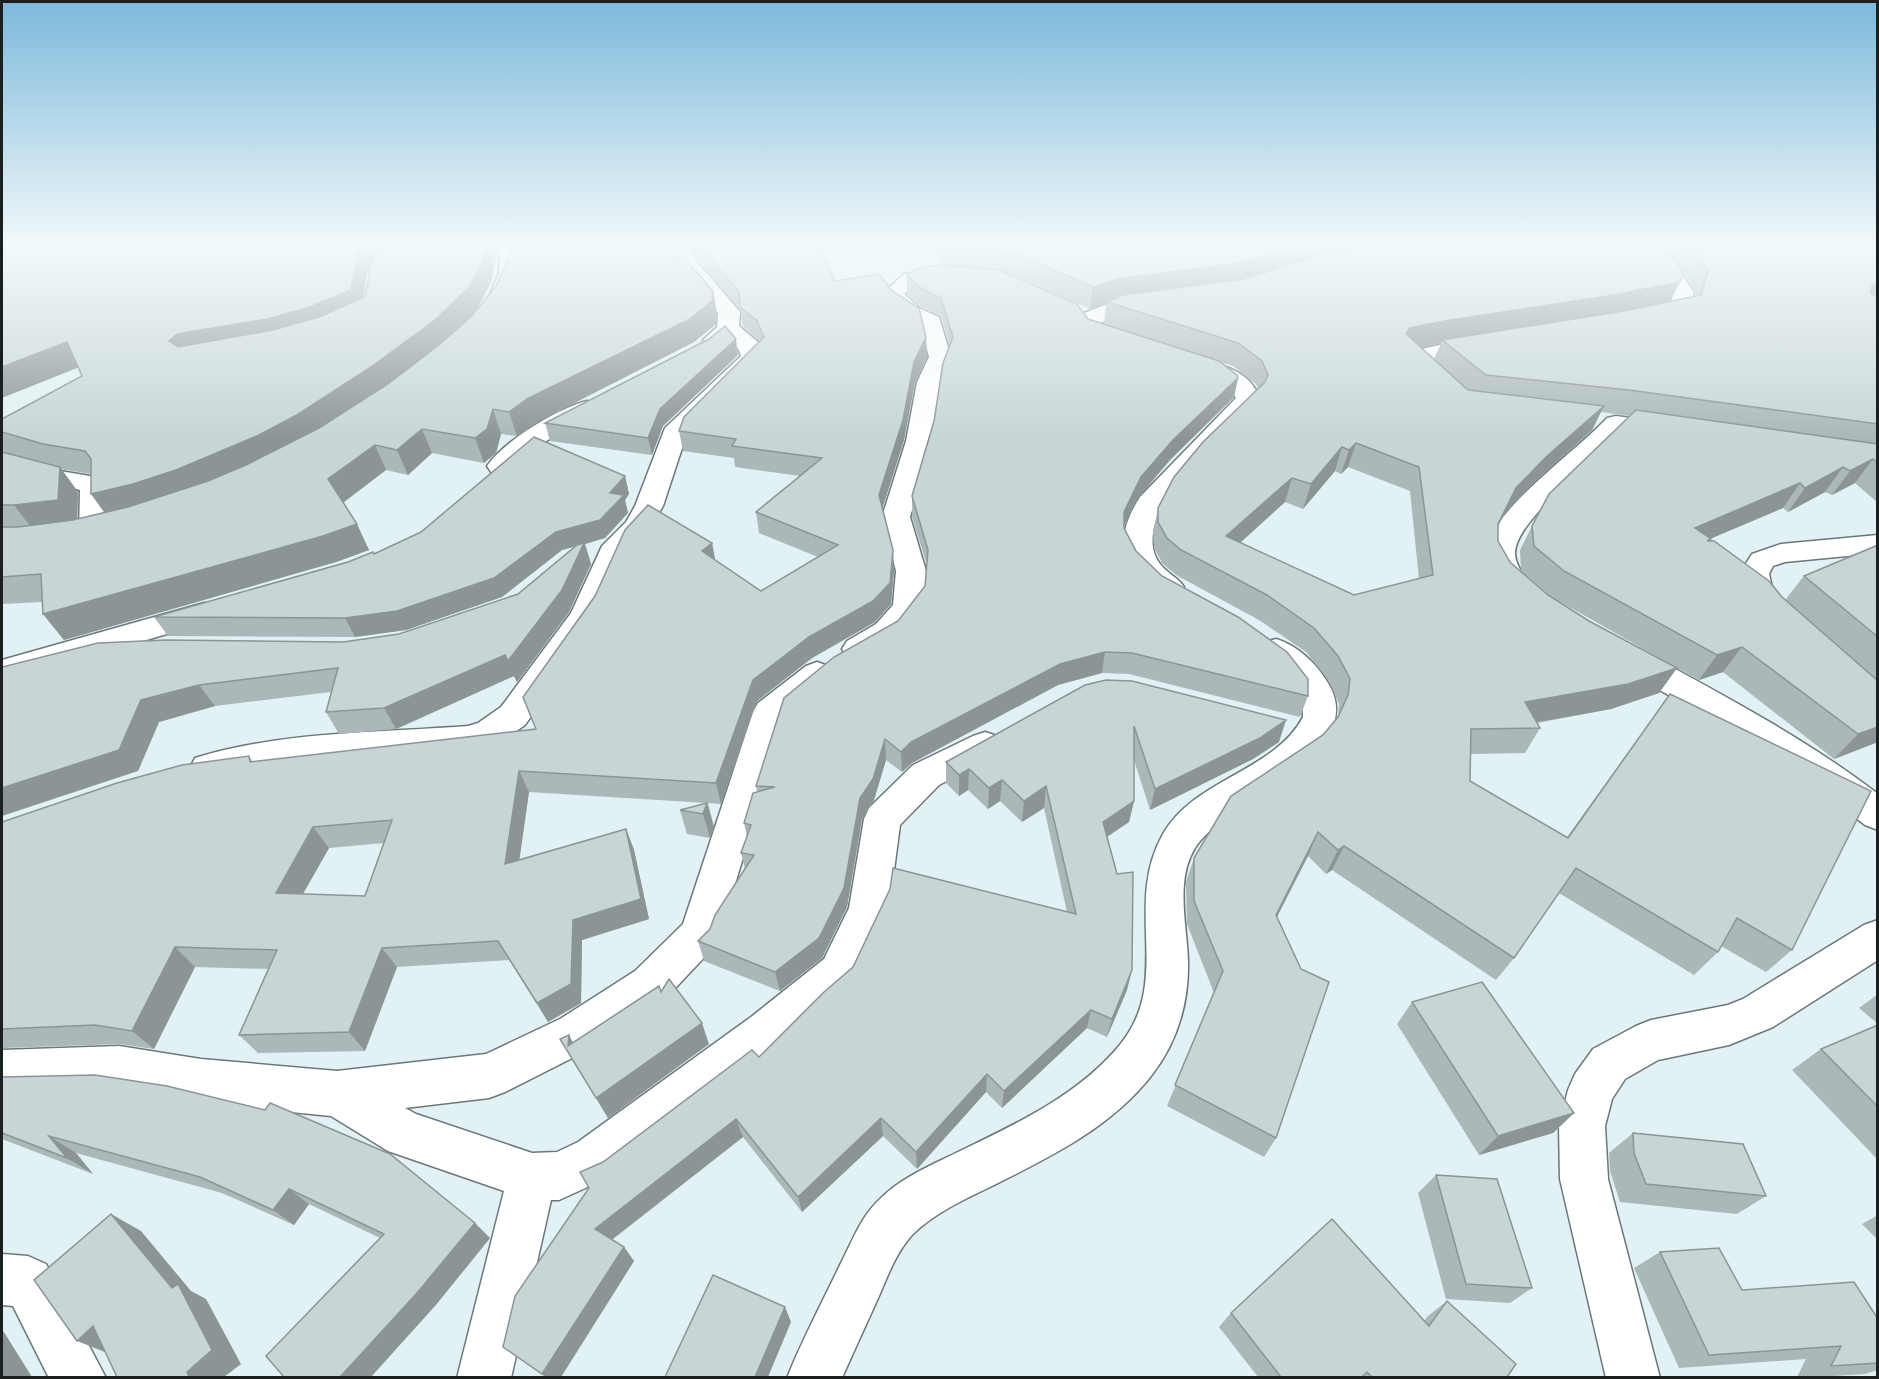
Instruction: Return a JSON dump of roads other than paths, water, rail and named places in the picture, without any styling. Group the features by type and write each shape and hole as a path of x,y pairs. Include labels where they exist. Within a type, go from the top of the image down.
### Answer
{"street":[{"path":"483,321 490,311"},
{"path":"693,354 728,328 731,321 728,311"},
{"path":"2,1072 119,1068 201,1081 337,1094 489,1076 575,1034 650,985 700,934 770,712 825,668 887,632 908,607 911,571 896,517 920,441 929,382 940,357 931,322 910,311"},
{"path":"1083,311 1074,312 1095,331 1224,373 1246,390 1248,399 1150,503 1136,533 1138,551 1151,575 1194,602"},
{"path":"1631,322 1674,311"},
{"path":"177,776 271,754 468,739 490,732 513,716 585,616 616,546 637,527 649,506 674,433 753,357 750,347 728,328"},
{"path":"1446,387 1411,358 1502,339"},
{"path":"480,484 530,440 607,398"},
{"path":"1585,420 1688,433"},
{"path":"1538,605 1512,581 1503,568 1502,544 1525,510 1616,423"},
{"path":"2,462 57,478 93,484 105,531 66,540"},
{"path":"1791,628 1775,613 1759,592 1754,574 1762,560 1781,553 1878,544"},
{"path":"584,555 616,546"},
{"path":"14,668 225,607"},
{"path":"814,1377 874,1250 892,1220 926,1194 1052,1131 1094,1103 1126,1070 1153,1034 1168,992 1164,895 1167,868 1175,846 1191,823 1214,804 1295,752 1312,735 1321,715 1321,700 1297,667 1250,633"},
{"path":"1607,646 1756,730 1818,770 1878,815"},
{"path":"14,668 156,649 182,648"},
{"path":"1266,723 1312,735"},
{"path":"337,1094 405,1134 532,1177 559,1176 595,1159 766,1032 839,972 869,908 882,819 926,775 1012,729"},
{"path":"1633,1377 1584,1179 1582,1126 1591,1090 1609,1064 1651,1041 1729,1025 1758,1013 1878,938"},
{"path":"484,1377 532,1177"},
{"path":"2,1280 28,1282 51,1330 80,1377"}]}
